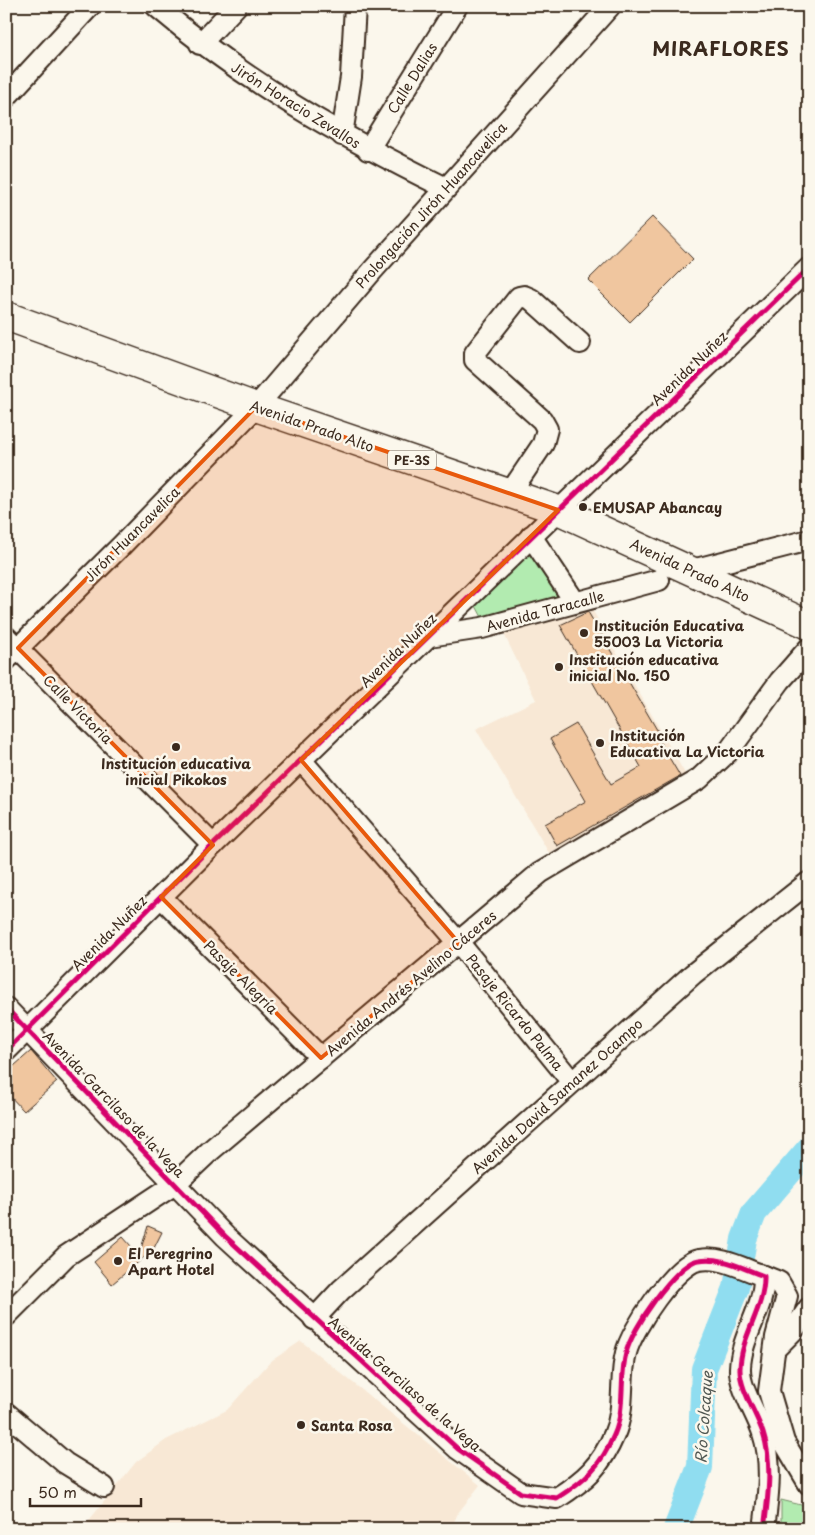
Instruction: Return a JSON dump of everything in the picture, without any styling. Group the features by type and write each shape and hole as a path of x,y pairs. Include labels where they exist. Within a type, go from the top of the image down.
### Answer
{"highway":[{"name":"Avenida Prado Alto","path":"6,316 256,407 558,510 809,625"}],"street":[{"path":"6,97 90,6"},
{"name":"Jirón Horacio Zevallos","path":"156,6 200,44 264,88 368,150 446,188"},
{"path":"200,44 236,6"},
{"path":"342,135 351,77 355,6"},
{"name":"Calle Dalias","path":"368,150 457,6"},
{"name":"Prolongación Jirón Huancavelica","path":"256,407 446,188 610,6"},
{"name":"Avenida Nuñez","path":"6,1052 300,760 809,268"},
{"path":"510,493 543,444 546,429 542,420 475,360 474,353 520,297 524,296 531,299 580,343"},
{"name":"Jirón Huancavelica","path":"10,648 122,545 256,407"},
{"path":"531,536 575,602"},
{"path":"692,570 809,540"},
{"name":"Avenida Taracalle","path":"429,636 482,628 659,580"},
{"name":"Calle Victoria","path":"10,648 213,845"},
{"name":"Avenida Andrés Avelino Cáceres","path":"6,1316 66,1256 174,1184 210,1151 540,873 699,779 729,751 780,681 809,648"},
{"name":"Pasaje Ricardo Palma","path":"300,760 459,943 572,1082"},
{"name":"Avenida David Samanez Ocampo","path":"314,1319 341,1290 694,974 809,882"},
{"name":"Pasaje Alegría","path":"160,897 321,1058"},
{"name":"Avenida Garcilaso de la Vega","path":"6,1008 225,1236 458,1449 521,1494 557,1498 584,1481 600,1460 615,1434 622,1407 626,1352 637,1325 669,1282 697,1260 718,1259 779,1282 787,1296 775,1349 769,1391 784,1442 809,1484"},
{"path":"761,1275 765,1292 745,1339 740,1370 765,1443 769,1469 764,1529"},
{"path":"775,1349 797,1326 809,1308"},
{"path":"6,1413 65,1463 104,1488"}],"highlighted area":[{"path":"256,407 558,510 301,760 459,943 321,1058 161,897 213,845 18,648"}],"shaded area":[{"path":"589,604 688,779 549,853 476,729 536,700 502,630"},
{"name":"Santa Rosa","path":"301,1341 480,1485 458,1513 451,1529 82,1529 136,1462 166,1440 227,1410 271,1361"}],"green space":[{"path":"528,544 567,600 484,621 475,604"},
{"path":"781,1500 809,1507 809,1529 781,1529"}],"building":[{"path":"652,217 693,259 630,322 588,280"},
{"path":"588,612 660,735 657,737 680,776 557,846 545,824 586,801 550,739 576,724 611,784 641,767 560,625"},
{"path":"31,1051 57,1082 24,1111 6,1092 6,1073"},
{"name":"El Peregrino Apart Hotel","path":"148,1226 162,1232 150,1256 148,1254 112,1284 94,1262 123,1237 139,1255"}],"waterway":[{"name":"Río Colcaque","path":"676,1529 700,1467 704,1369 736,1288 744,1239 754,1213 809,1149"}],"cycle path":[{"path":"6,1051 213,845 809,268"},
{"path":"6,1008 225,1236 458,1449 521,1493 557,1498 576,1485 598,1464 609,1446 618,1425 624,1363 636,1329 667,1285 689,1264 708,1259 724,1261 764,1276 761,1299 744,1344 740,1368 742,1384 763,1433 768,1456 769,1481 764,1529"}],"place":[{"name":"EMUSAP Abancay","path":"583,507"},
{"name":"Institución Educativa 55003 La Victoria","path":"584,633"},
{"name":"Institución educativa inicial No. 150","path":"559,667"},
{"name":"Institución Educativa La Victoria","path":"600,743"},
{"name":"Institución educativa inicial Pikokos","path":"176,747"},
{"name":"El Peregrino Apart Hotel","path":"118,1261"},
{"name":"Santa Rosa","path":"301,1425"}],"district":[{"name":"MIRAFLORES","path":"721,48"}]}
